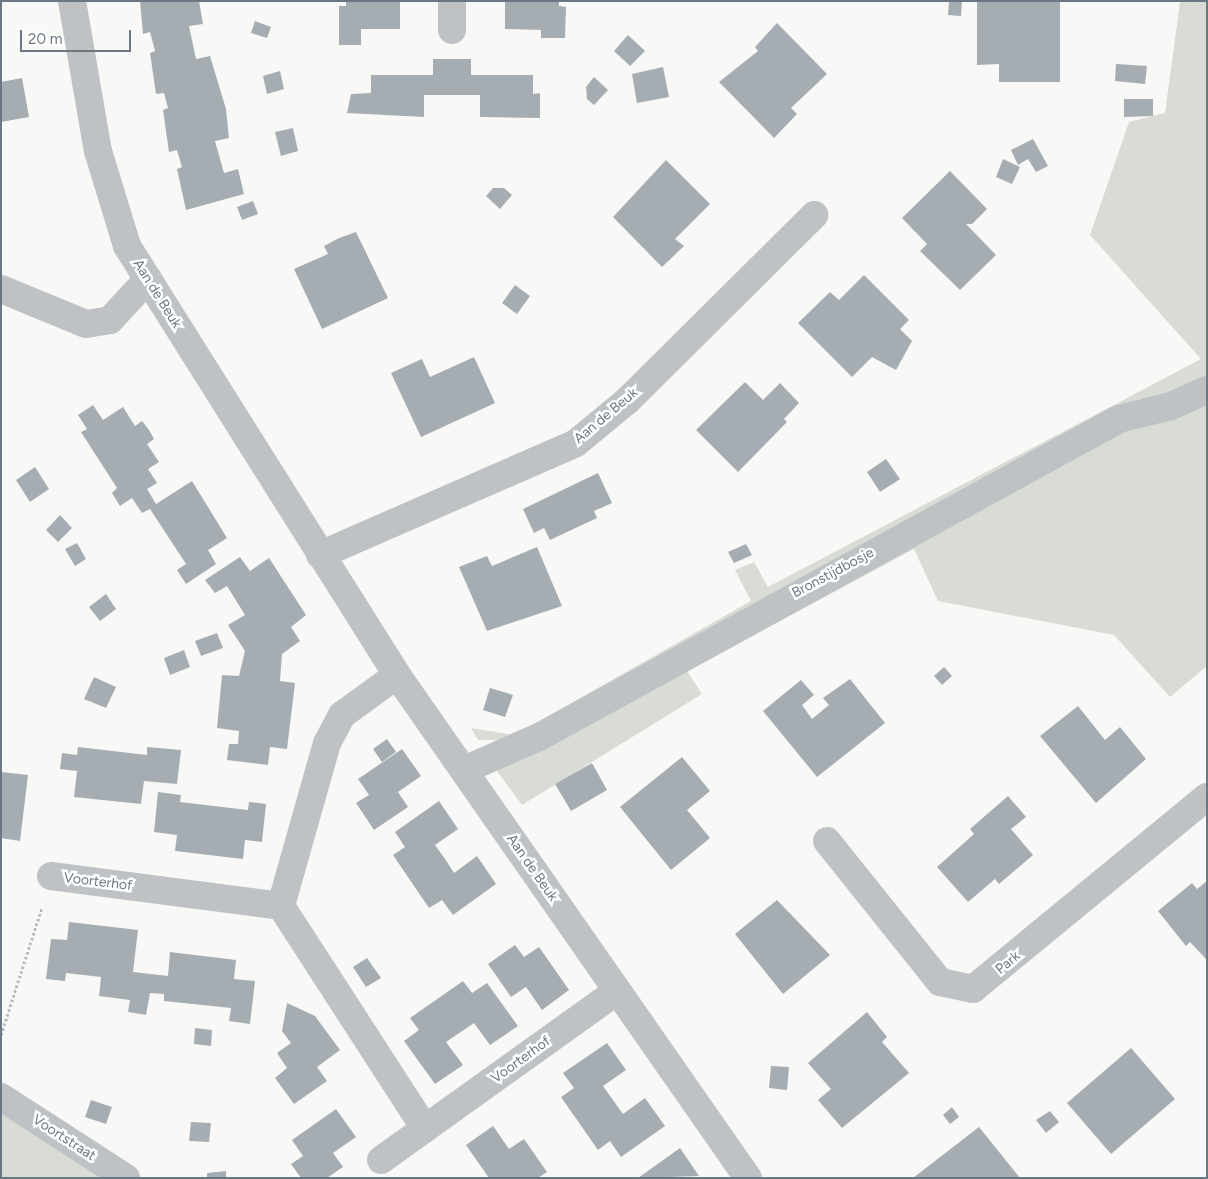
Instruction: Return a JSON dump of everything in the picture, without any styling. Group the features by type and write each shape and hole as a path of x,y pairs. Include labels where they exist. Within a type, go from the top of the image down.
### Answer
{"street":[{"name":"Aan de Beuk","path":"72,1 98,151 127,246 397,675 748,1178"},
{"path":"452,1 452,30"},
{"name":"Aan de Beuk","path":"320,555 576,443 627,402 814,215"},
{"path":"1,288 86,324 110,320 148,279"},
{"name":"Bronstijdbosje","path":"464,770 542,736 1119,419 1171,406 1207,390"},
{"path":"397,675 342,715 327,743 281,906 425,1128"},
{"name":"Park","path":"827,841 940,982 973,989 1207,797"},
{"name":"Voorterhof","path":"51,876 281,906"},
{"name":"Voorterhof","path":"381,1160 617,991"},
{"name":"Voortstraat","path":"1,1097 126,1178"}],"path":[{"name":"Voorterhof","path":"1,1035 51,876"}],"shaded area":[{"path":"1207,1 1207,380 511,740 478,740 471,728 515,735 751,601 735,570 754,562 768,587 1201,359 1090,235 1129,122 1165,113 1180,2"},
{"path":"1207,398 1207,666 1170,697 1114,635 938,601 914,549 687,671 702,694 522,805 494,767 1124,426"},
{"path":"1,1113 107,1178 1,1178"}],"building":[{"path":"140,1 199,1 203,24 189,26 196,59 210,56 226,109 229,138 215,141 224,173 238,169 244,194 186,210 177,169 182,167 177,150 169,152 163,110 168,108 164,93 156,94 150,53 155,51 150,32 143,34"},
{"path":"346,1 400,1 400,29 361,29 361,45 339,45 339,6 346,6"},
{"path":"505,1 559,1 559,6 566,7 565,38 541,38 541,30 505,29"},
{"path":"949,1 962,1 961,16 948,15"},
{"path":"977,1 1060,1 1060,82 999,82 999,64 977,65"},
{"path":"255,21 271,27 267,38 251,33"},
{"path":"777,23 827,74 791,108 797,114 774,138 719,82 758,51 755,47"},
{"path":"628,35 645,51 630,66 614,51"},
{"path":"433,59 471,59 471,75 533,75 533,94 540,93 540,118 480,117 480,95 424,95 424,117 347,113 351,94 371,93 371,75 433,75"},
{"path":"1116,64 1147,66 1145,84 1115,81"},
{"path":"663,67 669,97 637,103 632,74"},
{"path":"280,71 284,89 267,94 263,76"},
{"path":"594,77 608,90 594,105 587,99 586,87"},
{"path":"22,78 29,117 1,122 1,82"},
{"path":"1124,99 1153,99 1153,116 1124,117"},
{"path":"293,128 298,151 281,156 275,132"},
{"path":"1033,139 1048,166 1036,172 1028,159 1018,165 1011,150"},
{"path":"1003,159 1020,167 1012,184 996,177"},
{"path":"666,160 710,204 675,239 684,246 662,267 613,217"},
{"path":"950,171 987,209 972,224 966,224 996,255 960,290 920,251 927,244 902,218"},
{"path":"493,188 504,188 512,195 500,209 486,196"},
{"path":"253,201 258,214 242,220 237,207"},
{"path":"356,232 388,298 322,329 294,269 328,254 324,246"},
{"path":"864,275 909,320 900,329 912,341 896,370 872,357 852,377 798,323 830,292 839,300"},
{"path":"515,285 530,296 517,314 502,303"},
{"path":"474,357 495,403 421,437 391,373 422,359 430,377"},
{"path":"745,382 763,400 780,383 799,403 784,419 787,422 738,472 696,430"},
{"path":"93,405 103,420 123,407 135,426 142,421 149,430 154,439 147,444 159,462 148,469 157,483 147,489 156,504 192,481 227,538 208,550 216,564 186,584 177,570 186,564 150,509 142,513 132,498 120,506 112,493 117,488 81,432 87,429 78,415"},
{"path":"886,459 900,479 880,492 867,472"},
{"path":"35,467 49,489 30,502 16,480"},
{"path":"598,473 612,503 594,511 597,518 550,540 544,528 534,533 523,509"},
{"path":"60,515 72,528 58,542 46,530"},
{"path":"77,543 86,559 75,566 65,549"},
{"path":"746,544 752,555 734,563 728,552"},
{"path":"537,547 562,606 487,631 459,567 487,556 492,566"},
{"path":"240,557 250,571 269,558 306,615 291,627 300,641 282,654 280,681 295,683 287,749 270,747 268,765 227,760 229,744 238,744 239,731 217,728 222,675 239,676 245,651 228,625 245,615 227,586 215,593 205,580"},
{"path":"106,594 116,609 100,621 89,607"},
{"path":"217,633 223,648 201,656 195,641"},
{"path":"184,650 190,667 170,675 164,658"},
{"path":"944,667 952,676 942,685 934,676"},
{"path":"94,677 116,687 106,708 84,699"},
{"path":"850,679 885,723 817,777 763,711 801,680 814,695 802,705 812,719 829,705 823,698"},
{"path":"490,688 513,695 505,717 483,710"},
{"path":"1078,706 1105,740 1120,727 1146,759 1096,803 1040,736"},
{"path":"387,739 396,752 382,762 373,749"},
{"path":"78,747 147,755 147,747 181,750 177,784 144,781 141,804 74,797 77,771 60,769 62,753 77,755"},
{"path":"402,749 421,776 398,792 408,807 374,830 356,803 369,795 358,779"},
{"path":"682,757 710,791 687,810 710,838 671,870 620,807"},
{"path":"592,763 607,790 571,811 555,784"},
{"path":"1,772 28,775 20,841 1,838"},
{"path":"158,792 181,795 180,802 248,810 249,802 266,804 262,842 245,840 243,859 175,851 177,835 154,832"},
{"path":"1008,796 1026,817 1011,829 1033,855 999,884 995,879 968,902 937,867 974,834 970,829"},
{"path":"439,801 458,829 435,845 454,873 477,856 496,884 453,915 442,900 429,908 393,855 405,847 395,832"},
{"path":"1207,881 1207,960 1190,942 1186,946 1158,911 1192,883 1197,889"},
{"path":"777,900 830,955 783,994 735,934"},
{"path":"69,922 138,930 133,972 168,976 170,952 236,960 234,979 255,981 250,1024 229,1021 231,1008 164,1001 164,994 150,993 146,1015 128,1012 130,1000 99,996 101,977 66,973 65,981 46,979 51,939 67,940"},
{"path":"515,945 524,957 539,947 569,990 542,1010 526,987 511,997 488,964"},
{"path":"367,958 381,978 366,987 353,967"},
{"path":"463,981 472,993 487,983 518,1026 490,1045 474,1023 446,1042 463,1065 435,1084 404,1041 419,1030 410,1018"},
{"path":"287,1003 315,1016 340,1050 317,1067 327,1081 294,1104 275,1078 287,1068 277,1053 291,1043 282,1031"},
{"path":"867,1012 887,1037 882,1042 909,1073 842,1128 818,1100 831,1089 808,1063"},
{"path":"195,1028 212,1030 211,1046 194,1044"},
{"path":"607,1043 626,1070 603,1086 623,1114 645,1098 665,1126 621,1157 610,1141 598,1150 561,1097 574,1088 563,1073"},
{"path":"1131,1048 1175,1099 1111,1154 1067,1103"},
{"path":"771,1066 789,1067 787,1090 769,1088"},
{"path":"91,1100 112,1107 106,1124 85,1117"},
{"path":"952,1107 959,1117 950,1124 943,1115"},
{"path":"336,1109 356,1137 333,1153 343,1167 327,1178 301,1178 291,1164 303,1156 292,1140"},
{"path":"1050,1111 1059,1122 1046,1133 1036,1120"},
{"path":"191,1122 211,1123 209,1142 189,1141"},
{"path":"493,1126 509,1149 524,1139 547,1172 538,1178 489,1178 466,1145"},
{"path":"979,1127 1020,1178 913,1178"},
{"path":"680,1148 699,1176 638,1178"},
{"path":"226,1171 226,1178 207,1178 207,1173"}]}
